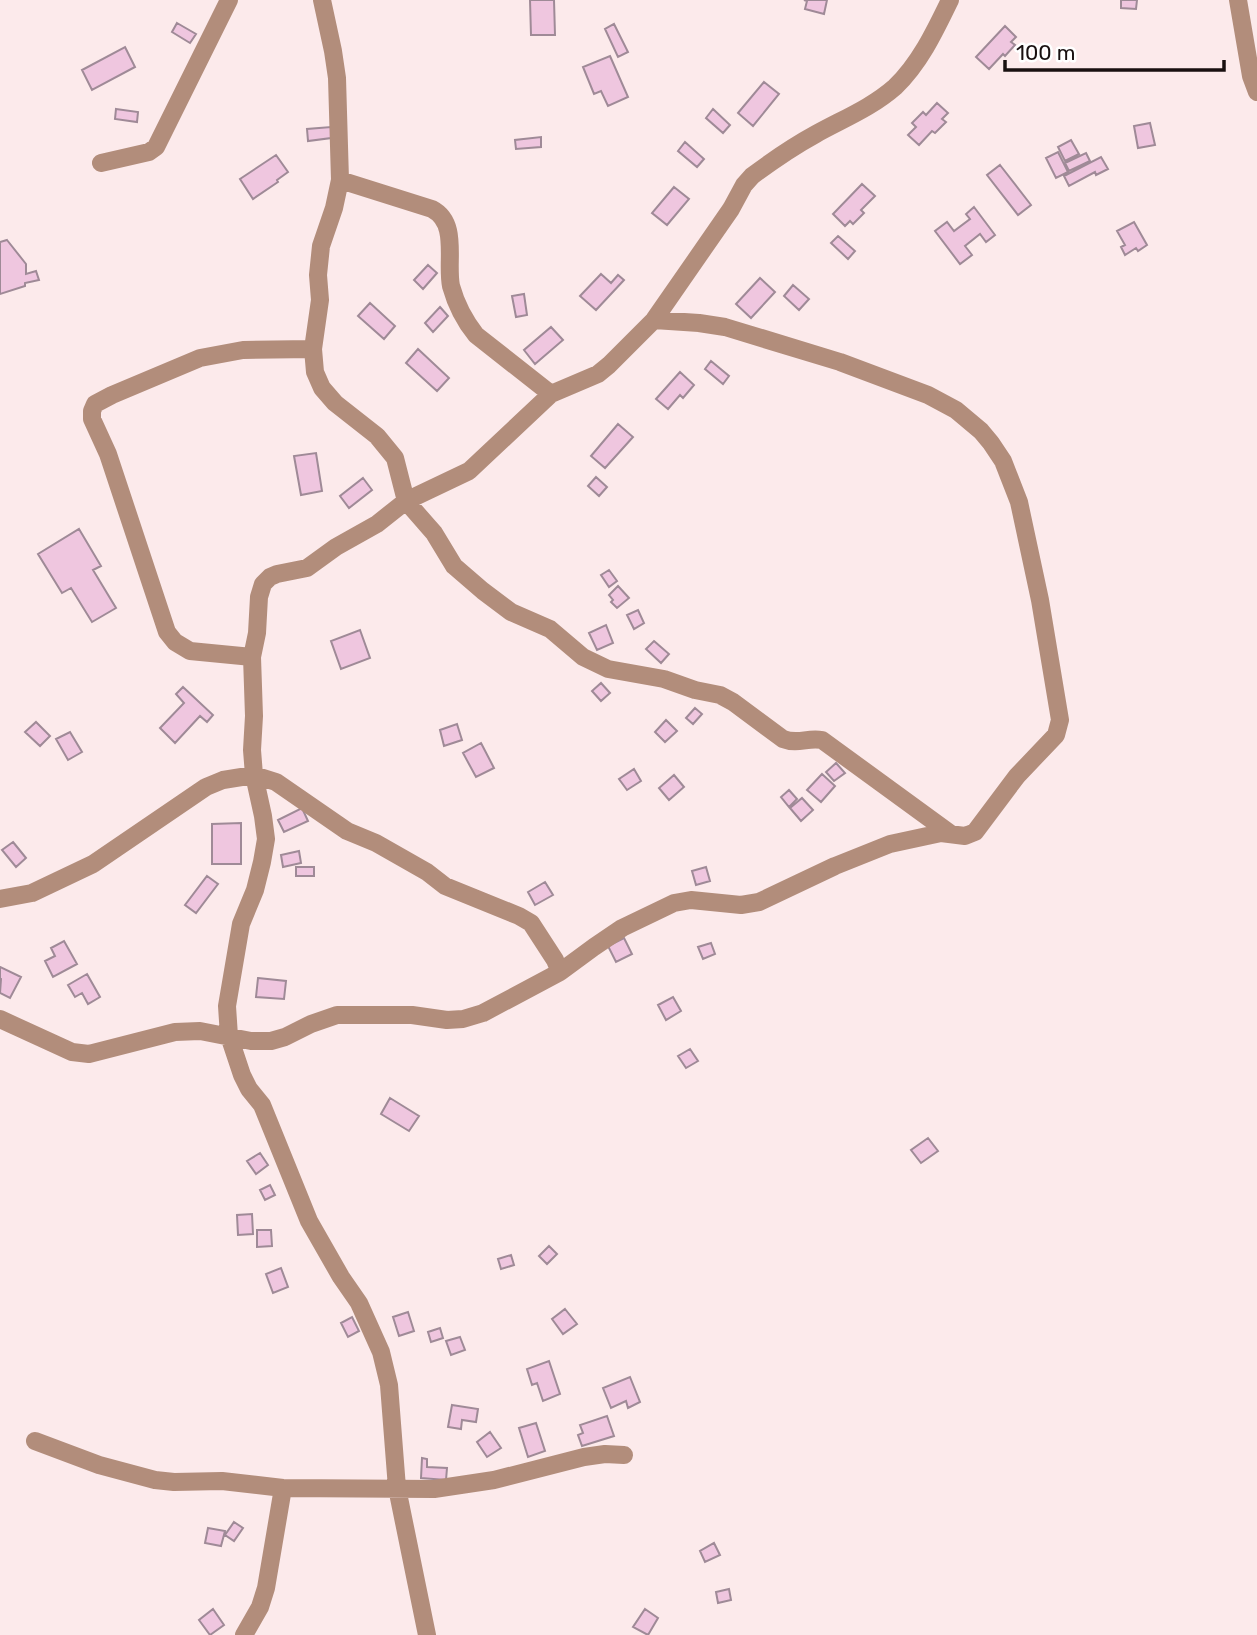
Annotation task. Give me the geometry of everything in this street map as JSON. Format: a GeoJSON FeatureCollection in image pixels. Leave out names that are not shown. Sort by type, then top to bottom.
{"type":"FeatureCollection","features":[{"type":"Feature","properties":{"kind":"street"},"geometry":{"type":"LineString","coordinates":[[101,163],[156,148],[229,0]]}},
{"type":"Feature","properties":{"kind":"street"},"geometry":{"type":"LineString","coordinates":[[322,0],[337,78],[340,180],[321,246],[318,275],[320,300],[313,349],[315,372],[335,403],[377,436],[395,458],[406,500],[434,533],[454,566],[511,612],[550,629],[583,657],[608,669],[664,679],[720,695],[791,742],[822,740],[951,834]]}},
{"type":"Feature","properties":{"kind":"street"},"geometry":{"type":"LineString","coordinates":[[427,1635],[397,1488],[389,1385],[382,1352],[359,1303],[309,1221],[262,1105],[242,1075],[229,1036],[227,1006],[241,924],[255,890],[266,839],[252,750],[252,657],[263,584],[277,574],[307,568],[336,547],[377,524],[406,500],[469,471],[551,394],[597,374],[609,365],[654,320],[752,176],[816,134],[875,102],[895,86],[917,61],[934,35],[950,0]]}},
{"type":"Feature","properties":{"kind":"street"},"geometry":{"type":"LineString","coordinates":[[1238,0],[1251,76],[1257,92]]}},
{"type":"Feature","properties":{"kind":"street"},"geometry":{"type":"LineString","coordinates":[[340,180],[440,213],[448,228],[450,281],[468,324],[476,335],[551,394]]}},
{"type":"Feature","properties":{"kind":"street"},"geometry":{"type":"LineString","coordinates":[[0,1019],[72,1052],[89,1054],[175,1032],[200,1031],[251,1041],[271,1041],[337,1015],[412,1015],[447,1020],[464,1019],[483,1013],[560,972],[622,928],[674,903],[691,900],[741,905],[759,902],[835,866],[890,844],[941,833],[965,836],[975,832],[1017,776],[1050,742],[1059,728],[1059,714],[1035,576],[1019,502],[1003,461],[972,423],[956,410],[928,395],[840,362],[724,327],[654,320]]}},
{"type":"Feature","properties":{"kind":"street"},"geometry":{"type":"LineString","coordinates":[[252,657],[190,650],[175,642],[167,632],[108,454],[92,419],[92,411],[95,404],[112,395],[200,358],[243,351],[313,349]]}},
{"type":"Feature","properties":{"kind":"street"},"geometry":{"type":"LineString","coordinates":[[0,899],[32,893],[93,864],[206,787],[223,780],[254,775],[276,782],[347,831],[376,843],[427,872],[445,886],[531,923],[560,972]]}},
{"type":"Feature","properties":{"kind":"street"},"geometry":{"type":"LineString","coordinates":[[35,1441],[99,1465],[155,1480],[222,1481],[283,1488],[452,1487],[494,1480],[584,1457],[624,1455]]}},
{"type":"Feature","properties":{"kind":"street"},"geometry":{"type":"LineString","coordinates":[[244,1635],[267,1588],[283,1488]]}},
{"type":"Feature","properties":{"kind":"building"},"geometry":{"type":"Polygon","coordinates":[[[530,0],[554,0],[555,35],[531,35],[530,0]]]}},
{"type":"Feature","properties":{"kind":"building"},"geometry":{"type":"Polygon","coordinates":[[[804,0],[827,0],[824,14],[805,9],[807,1],[804,0]]]}},
{"type":"Feature","properties":{"kind":"building"},"geometry":{"type":"Polygon","coordinates":[[[1121,0],[1137,0],[1136,9],[1121,8],[1121,0]]]}},
{"type":"Feature","properties":{"kind":"building"},"geometry":{"type":"Polygon","coordinates":[[[177,23],[196,34],[190,43],[172,32],[177,23]]]}},
{"type":"Feature","properties":{"kind":"building"},"geometry":{"type":"Polygon","coordinates":[[[614,24],[628,52],[618,57],[605,29],[614,24]]]}},
{"type":"Feature","properties":{"kind":"building"},"geometry":{"type":"Polygon","coordinates":[[[1005,26],[1016,37],[1011,42],[1015,45],[989,69],[976,57],[1005,26]]]}},
{"type":"Feature","properties":{"kind":"building"},"geometry":{"type":"Polygon","coordinates":[[[125,47],[135,67],[92,90],[82,70],[125,47]]]}},
{"type":"Feature","properties":{"kind":"building"},"geometry":{"type":"Polygon","coordinates":[[[610,56],[628,97],[608,106],[601,91],[594,94],[583,67],[610,56]]]}},
{"type":"Feature","properties":{"kind":"building"},"geometry":{"type":"Polygon","coordinates":[[[764,82],[779,94],[753,126],[738,113],[764,82]]]}},
{"type":"Feature","properties":{"kind":"building"},"geometry":{"type":"Polygon","coordinates":[[[937,103],[948,113],[942,119],[946,122],[935,133],[932,131],[919,145],[908,135],[916,127],[912,123],[923,112],[926,115],[937,103]]]}},
{"type":"Feature","properties":{"kind":"building"},"geometry":{"type":"Polygon","coordinates":[[[116,109],[138,112],[137,122],[115,119],[116,109]]]}},
{"type":"Feature","properties":{"kind":"building"},"geometry":{"type":"Polygon","coordinates":[[[713,109],[730,125],[723,133],[706,118],[713,109]]]}},
{"type":"Feature","properties":{"kind":"building"},"geometry":{"type":"Polygon","coordinates":[[[1150,123],[1155,145],[1138,148],[1134,126],[1150,123]]]}},
{"type":"Feature","properties":{"kind":"building"},"geometry":{"type":"Polygon","coordinates":[[[331,127],[331,138],[308,141],[307,129],[331,127]]]}},
{"type":"Feature","properties":{"kind":"building"},"geometry":{"type":"Polygon","coordinates":[[[541,137],[541,147],[516,149],[515,140],[541,137]]]}},
{"type":"Feature","properties":{"kind":"building"},"geometry":{"type":"Polygon","coordinates":[[[1071,140],[1079,154],[1065,161],[1058,147],[1071,140]]]}},
{"type":"Feature","properties":{"kind":"building"},"geometry":{"type":"Polygon","coordinates":[[[685,142],[704,159],[697,167],[678,151],[685,142]]]}},
{"type":"Feature","properties":{"kind":"building"},"geometry":{"type":"Polygon","coordinates":[[[1058,152],[1068,172],[1056,178],[1046,158],[1058,152]]]}},
{"type":"Feature","properties":{"kind":"building"},"geometry":{"type":"Polygon","coordinates":[[[1086,153],[1090,161],[1069,171],[1065,163],[1086,153]]]}},
{"type":"Feature","properties":{"kind":"building"},"geometry":{"type":"Polygon","coordinates":[[[276,155],[288,172],[253,199],[240,179],[276,155]]]}},
{"type":"Feature","properties":{"kind":"building"},"geometry":{"type":"Polygon","coordinates":[[[1101,157],[1108,169],[1096,175],[1095,172],[1069,186],[1064,176],[1101,157]]]}},
{"type":"Feature","properties":{"kind":"building"},"geometry":{"type":"Polygon","coordinates":[[[1000,165],[1031,205],[1018,215],[987,175],[1000,165]]]}},
{"type":"Feature","properties":{"kind":"building"},"geometry":{"type":"Polygon","coordinates":[[[862,184],[875,196],[861,210],[864,213],[853,224],[850,221],[845,226],[833,214],[862,184]]]}},
{"type":"Feature","properties":{"kind":"building"},"geometry":{"type":"Polygon","coordinates":[[[674,187],[689,199],[667,225],[652,213],[674,187]]]}},
{"type":"Feature","properties":{"kind":"building"},"geometry":{"type":"Polygon","coordinates":[[[974,207],[995,235],[986,242],[980,234],[965,246],[972,255],[960,264],[935,231],[947,222],[954,231],[970,219],[966,214],[974,207]]]}},
{"type":"Feature","properties":{"kind":"building"},"geometry":{"type":"Polygon","coordinates":[[[1134,222],[1147,245],[1125,255],[1121,247],[1125,245],[1117,231],[1134,222]]]}},
{"type":"Feature","properties":{"kind":"building"},"geometry":{"type":"Polygon","coordinates":[[[838,236],[855,251],[848,259],[831,243],[838,236]]]}},
{"type":"Feature","properties":{"kind":"building"},"geometry":{"type":"Polygon","coordinates":[[[7,240],[26,264],[26,274],[36,271],[39,280],[0,294],[0,242],[7,240]]]}},
{"type":"Feature","properties":{"kind":"building"},"geometry":{"type":"Polygon","coordinates":[[[428,265],[437,273],[423,289],[414,280],[428,265]]]}},
{"type":"Feature","properties":{"kind":"building"},"geometry":{"type":"Polygon","coordinates":[[[601,274],[611,283],[618,275],[624,280],[596,310],[580,296],[601,274]]]}},
{"type":"Feature","properties":{"kind":"building"},"geometry":{"type":"Polygon","coordinates":[[[760,278],[775,292],[751,318],[736,304],[760,278]]]}},
{"type":"Feature","properties":{"kind":"building"},"geometry":{"type":"Polygon","coordinates":[[[793,285],[809,299],[799,310],[784,296],[793,285]]]}},
{"type":"Feature","properties":{"kind":"building"},"geometry":{"type":"Polygon","coordinates":[[[524,294],[527,315],[516,317],[512,296],[524,294]]]}},
{"type":"Feature","properties":{"kind":"building"},"geometry":{"type":"Polygon","coordinates":[[[370,303],[395,326],[384,339],[358,316],[370,303]]]}},
{"type":"Feature","properties":{"kind":"building"},"geometry":{"type":"Polygon","coordinates":[[[440,307],[448,316],[433,332],[425,323],[440,307]]]}},
{"type":"Feature","properties":{"kind":"building"},"geometry":{"type":"Polygon","coordinates":[[[551,327],[563,340],[535,364],[524,350],[551,327]]]}},
{"type":"Feature","properties":{"kind":"building"},"geometry":{"type":"Polygon","coordinates":[[[418,349],[449,378],[437,391],[406,363],[418,349]]]}},
{"type":"Feature","properties":{"kind":"building"},"geometry":{"type":"Polygon","coordinates":[[[711,361],[729,376],[723,384],[705,369],[711,361]]]}},
{"type":"Feature","properties":{"kind":"building"},"geometry":{"type":"Polygon","coordinates":[[[680,372],[694,385],[683,398],[680,395],[668,409],[656,399],[680,372]]]}},
{"type":"Feature","properties":{"kind":"building"},"geometry":{"type":"Polygon","coordinates":[[[618,424],[633,437],[605,468],[591,456],[618,424]]]}},
{"type":"Feature","properties":{"kind":"building"},"geometry":{"type":"Polygon","coordinates":[[[316,453],[322,491],[301,495],[294,456],[316,453]]]}},
{"type":"Feature","properties":{"kind":"building"},"geometry":{"type":"Polygon","coordinates":[[[596,477],[607,487],[599,496],[588,486],[596,477]]]}},
{"type":"Feature","properties":{"kind":"building"},"geometry":{"type":"Polygon","coordinates":[[[363,478],[372,490],[349,508],[340,496],[363,478]]]}},
{"type":"Feature","properties":{"kind":"building"},"geometry":{"type":"Polygon","coordinates":[[[79,529],[101,566],[93,570],[116,608],[92,622],[71,588],[62,593],[38,554],[79,529]]]}},
{"type":"Feature","properties":{"kind":"building"},"geometry":{"type":"Polygon","coordinates":[[[609,570],[617,581],[609,587],[601,575],[609,570]]]}},
{"type":"Feature","properties":{"kind":"building"},"geometry":{"type":"Polygon","coordinates":[[[618,586],[629,598],[617,608],[609,595],[618,586]]]}},
{"type":"Feature","properties":{"kind":"building"},"geometry":{"type":"Polygon","coordinates":[[[638,610],[644,623],[634,629],[627,615],[638,610]]]}},
{"type":"Feature","properties":{"kind":"building"},"geometry":{"type":"Polygon","coordinates":[[[606,625],[613,643],[597,650],[589,633],[606,625]]]}},
{"type":"Feature","properties":{"kind":"building"},"geometry":{"type":"Polygon","coordinates":[[[360,630],[370,658],[341,669],[331,641],[360,630]]]}},
{"type":"Feature","properties":{"kind":"building"},"geometry":{"type":"Polygon","coordinates":[[[654,641],[669,654],[661,663],[646,649],[654,641]]]}},
{"type":"Feature","properties":{"kind":"building"},"geometry":{"type":"Polygon","coordinates":[[[601,683],[610,693],[601,701],[592,691],[601,683]]]}},
{"type":"Feature","properties":{"kind":"building"},"geometry":{"type":"Polygon","coordinates":[[[183,687],[213,715],[207,722],[200,716],[175,743],[160,728],[184,703],[176,694],[183,687]]]}},
{"type":"Feature","properties":{"kind":"building"},"geometry":{"type":"Polygon","coordinates":[[[695,708],[702,714],[693,724],[686,718],[695,708]]]}},
{"type":"Feature","properties":{"kind":"building"},"geometry":{"type":"Polygon","coordinates":[[[666,720],[677,731],[665,742],[655,732],[666,720]]]}},
{"type":"Feature","properties":{"kind":"building"},"geometry":{"type":"Polygon","coordinates":[[[36,722],[50,736],[40,746],[25,732],[36,722]]]}},
{"type":"Feature","properties":{"kind":"building"},"geometry":{"type":"Polygon","coordinates":[[[457,724],[462,740],[444,746],[440,730],[457,724]]]}},
{"type":"Feature","properties":{"kind":"building"},"geometry":{"type":"Polygon","coordinates":[[[70,732],[82,752],[68,760],[56,739],[70,732]]]}},
{"type":"Feature","properties":{"kind":"building"},"geometry":{"type":"Polygon","coordinates":[[[481,743],[494,768],[476,777],[463,753],[481,743]]]}},
{"type":"Feature","properties":{"kind":"building"},"geometry":{"type":"Polygon","coordinates":[[[836,763],[845,773],[834,781],[826,772],[836,763]]]}},
{"type":"Feature","properties":{"kind":"building"},"geometry":{"type":"Polygon","coordinates":[[[634,769],[641,781],[627,790],[619,779],[634,769]]]}},
{"type":"Feature","properties":{"kind":"building"},"geometry":{"type":"Polygon","coordinates":[[[822,774],[835,786],[821,802],[807,790],[822,774]]]}},
{"type":"Feature","properties":{"kind":"building"},"geometry":{"type":"Polygon","coordinates":[[[674,775],[684,787],[669,800],[659,788],[674,775]]]}},
{"type":"Feature","properties":{"kind":"building"},"geometry":{"type":"Polygon","coordinates":[[[789,790],[797,799],[789,807],[781,797],[789,790]]]}},
{"type":"Feature","properties":{"kind":"building"},"geometry":{"type":"Polygon","coordinates":[[[802,798],[813,810],[801,821],[790,808],[802,798]]]}},
{"type":"Feature","properties":{"kind":"building"},"geometry":{"type":"Polygon","coordinates":[[[302,808],[308,821],[284,832],[278,820],[302,808]]]}},
{"type":"Feature","properties":{"kind":"building"},"geometry":{"type":"Polygon","coordinates":[[[241,823],[241,864],[212,864],[212,824],[241,823]]]}},
{"type":"Feature","properties":{"kind":"building"},"geometry":{"type":"Polygon","coordinates":[[[13,842],[26,858],[16,867],[2,850],[13,842]]]}},
{"type":"Feature","properties":{"kind":"building"},"geometry":{"type":"Polygon","coordinates":[[[299,851],[301,863],[283,867],[281,855],[299,851]]]}},
{"type":"Feature","properties":{"kind":"building"},"geometry":{"type":"Polygon","coordinates":[[[296,867],[314,867],[314,876],[296,876],[296,867]]]}},
{"type":"Feature","properties":{"kind":"building"},"geometry":{"type":"Polygon","coordinates":[[[706,867],[710,881],[696,885],[692,871],[706,867]]]}},
{"type":"Feature","properties":{"kind":"building"},"geometry":{"type":"Polygon","coordinates":[[[207,876],[218,884],[196,913],[185,905],[207,876]]]}},
{"type":"Feature","properties":{"kind":"building"},"geometry":{"type":"Polygon","coordinates":[[[545,882],[553,895],[535,905],[528,892],[545,882]]]}},
{"type":"Feature","properties":{"kind":"building"},"geometry":{"type":"Polygon","coordinates":[[[624,938],[632,954],[616,962],[608,946],[624,938]]]}},
{"type":"Feature","properties":{"kind":"building"},"geometry":{"type":"Polygon","coordinates":[[[64,941],[77,964],[53,977],[45,961],[55,956],[51,948],[64,941]]]}},
{"type":"Feature","properties":{"kind":"building"},"geometry":{"type":"Polygon","coordinates":[[[711,943],[715,954],[703,959],[698,947],[711,943]]]}},
{"type":"Feature","properties":{"kind":"building"},"geometry":{"type":"Polygon","coordinates":[[[0,967],[21,977],[10,998],[0,993],[0,967]]]}},
{"type":"Feature","properties":{"kind":"building"},"geometry":{"type":"Polygon","coordinates":[[[87,974],[100,997],[88,1004],[82,993],[75,997],[68,985],[87,974]]]}},
{"type":"Feature","properties":{"kind":"building"},"geometry":{"type":"Polygon","coordinates":[[[258,978],[286,981],[284,999],[256,997],[258,978]]]}},
{"type":"Feature","properties":{"kind":"building"},"geometry":{"type":"Polygon","coordinates":[[[673,997],[681,1011],[666,1020],[658,1005],[673,997]]]}},
{"type":"Feature","properties":{"kind":"building"},"geometry":{"type":"Polygon","coordinates":[[[690,1049],[698,1061],[686,1068],[678,1056],[690,1049]]]}},
{"type":"Feature","properties":{"kind":"building"},"geometry":{"type":"Polygon","coordinates":[[[390,1098],[419,1116],[409,1131],[381,1114],[390,1098]]]}},
{"type":"Feature","properties":{"kind":"building"},"geometry":{"type":"Polygon","coordinates":[[[928,1138],[938,1151],[921,1163],[911,1150],[928,1138]]]}},
{"type":"Feature","properties":{"kind":"building"},"geometry":{"type":"Polygon","coordinates":[[[260,1153],[268,1165],[256,1174],[247,1161],[260,1153]]]}},
{"type":"Feature","properties":{"kind":"building"},"geometry":{"type":"Polygon","coordinates":[[[270,1185],[275,1195],[265,1200],[260,1190],[270,1185]]]}},
{"type":"Feature","properties":{"kind":"building"},"geometry":{"type":"Polygon","coordinates":[[[252,1214],[253,1234],[238,1235],[237,1215],[252,1214]]]}},
{"type":"Feature","properties":{"kind":"building"},"geometry":{"type":"Polygon","coordinates":[[[257,1230],[271,1230],[272,1246],[257,1247],[257,1230]]]}},
{"type":"Feature","properties":{"kind":"building"},"geometry":{"type":"Polygon","coordinates":[[[549,1246],[557,1254],[547,1264],[539,1256],[549,1246]]]}},
{"type":"Feature","properties":{"kind":"building"},"geometry":{"type":"Polygon","coordinates":[[[511,1255],[514,1265],[501,1269],[498,1259],[511,1255]]]}},
{"type":"Feature","properties":{"kind":"building"},"geometry":{"type":"Polygon","coordinates":[[[281,1268],[288,1287],[273,1293],[266,1274],[281,1268]]]}},
{"type":"Feature","properties":{"kind":"building"},"geometry":{"type":"Polygon","coordinates":[[[565,1309],[577,1324],[563,1334],[552,1319],[565,1309]]]}},
{"type":"Feature","properties":{"kind":"building"},"geometry":{"type":"Polygon","coordinates":[[[408,1312],[414,1331],[399,1336],[393,1317],[408,1312]]]}},
{"type":"Feature","properties":{"kind":"building"},"geometry":{"type":"Polygon","coordinates":[[[352,1317],[359,1331],[348,1337],[341,1323],[352,1317]]]}},
{"type":"Feature","properties":{"kind":"building"},"geometry":{"type":"Polygon","coordinates":[[[440,1328],[443,1338],[431,1342],[428,1332],[440,1328]]]}},
{"type":"Feature","properties":{"kind":"building"},"geometry":{"type":"Polygon","coordinates":[[[460,1337],[465,1350],[451,1355],[446,1341],[460,1337]]]}},
{"type":"Feature","properties":{"kind":"building"},"geometry":{"type":"Polygon","coordinates":[[[549,1361],[560,1394],[543,1401],[537,1383],[532,1385],[527,1369],[549,1361]]]}},
{"type":"Feature","properties":{"kind":"building"},"geometry":{"type":"Polygon","coordinates":[[[630,1377],[640,1402],[628,1408],[626,1401],[611,1408],[603,1388],[630,1377]]]}},
{"type":"Feature","properties":{"kind":"building"},"geometry":{"type":"Polygon","coordinates":[[[452,1405],[478,1409],[476,1422],[462,1420],[461,1429],[448,1427],[452,1405]]]}},
{"type":"Feature","properties":{"kind":"building"},"geometry":{"type":"Polygon","coordinates":[[[607,1416],[614,1436],[582,1446],[578,1435],[583,1433],[580,1425],[607,1416]]]}},
{"type":"Feature","properties":{"kind":"building"},"geometry":{"type":"Polygon","coordinates":[[[536,1423],[545,1451],[528,1457],[519,1428],[536,1423]]]}},
{"type":"Feature","properties":{"kind":"building"},"geometry":{"type":"Polygon","coordinates":[[[490,1432],[501,1448],[487,1457],[477,1442],[490,1432]]]}},
{"type":"Feature","properties":{"kind":"building"},"geometry":{"type":"Polygon","coordinates":[[[422,1458],[427,1459],[427,1467],[447,1468],[446,1480],[421,1478],[422,1458]]]}},
{"type":"Feature","properties":{"kind":"building"},"geometry":{"type":"Polygon","coordinates":[[[234,1522],[243,1528],[234,1541],[225,1535],[234,1522]]]}},
{"type":"Feature","properties":{"kind":"building"},"geometry":{"type":"Polygon","coordinates":[[[208,1528],[225,1531],[221,1546],[205,1543],[208,1528]]]}},
{"type":"Feature","properties":{"kind":"building"},"geometry":{"type":"Polygon","coordinates":[[[714,1543],[720,1555],[705,1562],[700,1551],[714,1543]]]}},
{"type":"Feature","properties":{"kind":"building"},"geometry":{"type":"Polygon","coordinates":[[[729,1589],[731,1600],[718,1603],[716,1592],[729,1589]]]}},
{"type":"Feature","properties":{"kind":"building"},"geometry":{"type":"Polygon","coordinates":[[[213,1609],[224,1625],[210,1635],[199,1620],[213,1609]]]}},
{"type":"Feature","properties":{"kind":"building"},"geometry":{"type":"Polygon","coordinates":[[[645,1609],[658,1618],[648,1635],[633,1627],[645,1609]]]}}]}
